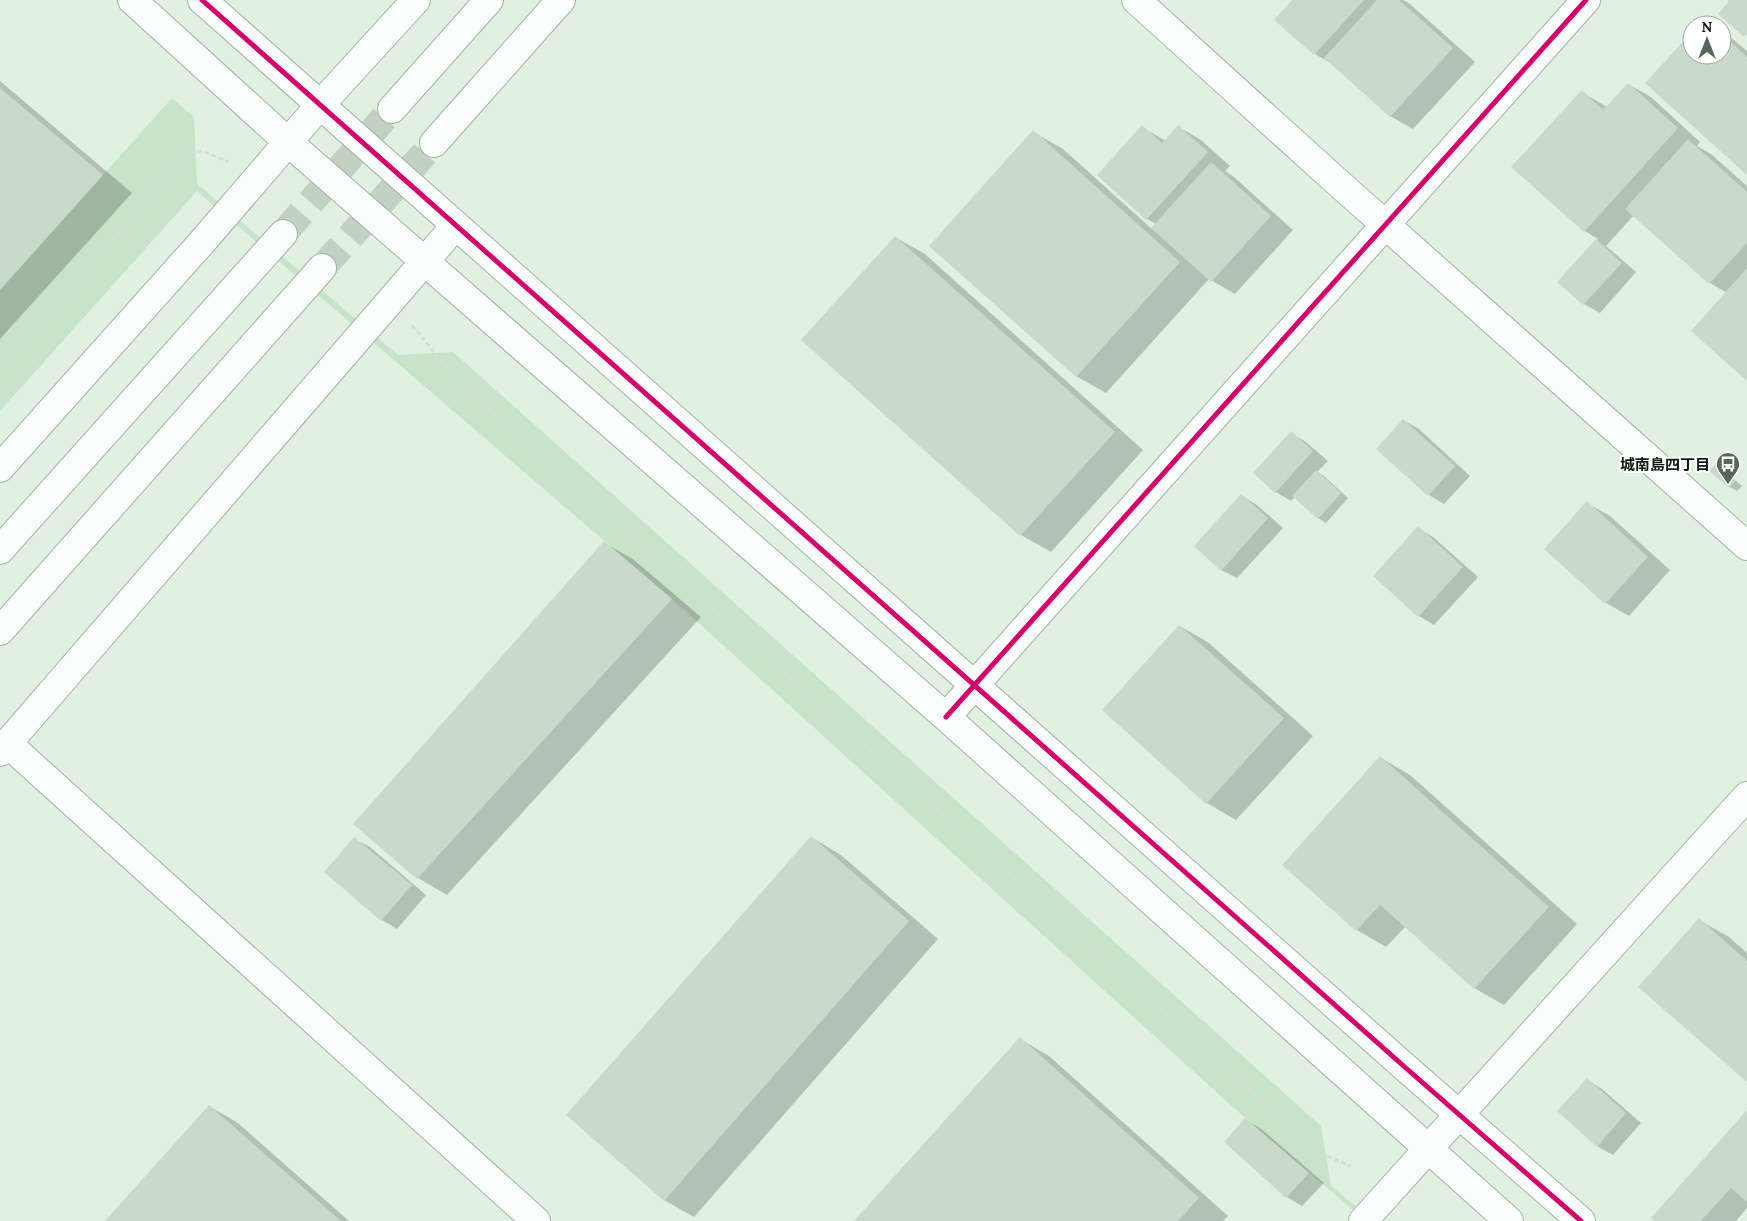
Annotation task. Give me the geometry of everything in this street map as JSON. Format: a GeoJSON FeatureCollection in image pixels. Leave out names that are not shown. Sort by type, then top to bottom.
{"type":"FeatureCollection","features":[{"type":"Feature","properties":{"kind":"street"},"geometry":{"type":"LineString","coordinates":[[132,0],[288,142],[946,717],[1509,1221]]}},
{"type":"Feature","properties":{"kind":"street"},"geometry":{"type":"LineString","coordinates":[[202,0],[1581,1221]]}},
{"type":"Feature","properties":{"kind":"street"},"geometry":{"type":"LineString","coordinates":[[0,468],[203,241],[320,105],[416,0]]}},
{"type":"Feature","properties":{"kind":"street"},"geometry":{"type":"LineString","coordinates":[[392,109],[489,0]]}},
{"type":"Feature","properties":{"kind":"street"},"geometry":{"type":"LineString","coordinates":[[434,143],[561,0]]}},
{"type":"Feature","properties":{"kind":"street"},"geometry":{"type":"LineString","coordinates":[[1136,0],[1747,546]]}},
{"type":"Feature","properties":{"kind":"street"},"geometry":{"type":"LineString","coordinates":[[946,717],[1586,0]]}},
{"type":"Feature","properties":{"kind":"street"},"geometry":{"type":"LineString","coordinates":[[456,225],[4,747],[536,1221]]}},
{"type":"Feature","properties":{"kind":"street"},"geometry":{"type":"LineString","coordinates":[[0,550],[283,234]]}},
{"type":"Feature","properties":{"kind":"street"},"geometry":{"type":"LineString","coordinates":[[0,631],[322,268]]}},
{"type":"Feature","properties":{"kind":"street"},"geometry":{"type":"LineString","coordinates":[[1363,1221],[1747,796]]}},
{"type":"Feature","properties":{"kind":"path"},"geometry":{"type":"LineString","coordinates":[[0,363],[172,174],[185,153],[202,151],[230,162]]}},
{"type":"Feature","properties":{"kind":"path"},"geometry":{"type":"LineString","coordinates":[[412,326],[457,380],[1285,1121],[1322,1154],[1351,1166]]}},
{"type":"Feature","properties":{"kind":"green space"},"geometry":{"type":"Polygon","coordinates":[[[172,98],[194,117],[197,184],[398,355],[453,352],[1321,1126],[1331,1186],[1374,1221],[1366,1221],[1245,1118],[672,599],[197,191],[0,411],[0,290],[172,98]]]}},
{"type":"Feature","properties":{"kind":"building"},"geometry":{"type":"Polygon","coordinates":[[[1292,0],[1364,0],[1314,55],[1274,20],[1292,0]]]}},
{"type":"Feature","properties":{"kind":"building"},"geometry":{"type":"Polygon","coordinates":[[[1377,0],[1399,0],[1453,48],[1390,117],[1324,58],[1377,0]]]}},
{"type":"Feature","properties":{"kind":"building"},"geometry":{"type":"Polygon","coordinates":[[[1727,0],[1747,0],[1747,34],[1744,37],[1732,26],[1732,15],[1718,14],[1729,1],[1727,0]]]}},
{"type":"Feature","properties":{"kind":"building"},"geometry":{"type":"Polygon","coordinates":[[[1682,43],[1682,65],[1732,65],[1732,43],[1747,57],[1747,175],[1645,83],[1682,43]]]}},
{"type":"Feature","properties":{"kind":"building"},"geometry":{"type":"Polygon","coordinates":[[[1628,83],[1678,128],[1584,232],[1511,167],[1582,90],[1603,110],[1628,83]]]}},
{"type":"Feature","properties":{"kind":"building"},"geometry":{"type":"Polygon","coordinates":[[[0,88],[103,175],[0,290],[0,88]]]}},
{"type":"Feature","properties":{"kind":"building"},"geometry":{"type":"Polygon","coordinates":[[[1142,125],[1162,143],[1178,125],[1208,152],[1146,220],[1097,175],[1142,125]]]}},
{"type":"Feature","properties":{"kind":"building"},"geometry":{"type":"Polygon","coordinates":[[[1033,130],[1180,262],[1076,377],[929,246],[1033,130]]]}},
{"type":"Feature","properties":{"kind":"building"},"geometry":{"type":"Polygon","coordinates":[[[1688,139],[1747,192],[1747,243],[1709,284],[1625,209],[1688,139]]]}},
{"type":"Feature","properties":{"kind":"building"},"geometry":{"type":"Polygon","coordinates":[[[1211,162],[1271,216],[1211,282],[1151,228],[1211,162]]]}},
{"type":"Feature","properties":{"kind":"building"},"geometry":{"type":"Polygon","coordinates":[[[895,236],[1115,432],[1020,536],[801,340],[895,236]]]}},
{"type":"Feature","properties":{"kind":"building"},"geometry":{"type":"Polygon","coordinates":[[[1596,239],[1622,263],[1583,305],[1557,282],[1596,239]]]}},
{"type":"Feature","properties":{"kind":"building"},"geometry":{"type":"Polygon","coordinates":[[[1747,268],[1747,381],[1691,331],[1747,268]]]}},
{"type":"Feature","properties":{"kind":"building"},"geometry":{"type":"Polygon","coordinates":[[[1403,419],[1455,466],[1428,496],[1376,449],[1403,419]]]}},
{"type":"Feature","properties":{"kind":"building"},"geometry":{"type":"Polygon","coordinates":[[[1291,431],[1313,451],[1275,493],[1253,473],[1291,431]]]}},
{"type":"Feature","properties":{"kind":"building"},"geometry":{"type":"Polygon","coordinates":[[[1716,464],[1735,481],[1729,488],[1709,471],[1716,464]]]}},
{"type":"Feature","properties":{"kind":"building"},"geometry":{"type":"Polygon","coordinates":[[[1316,470],[1341,493],[1318,519],[1292,496],[1316,470]]]}},
{"type":"Feature","properties":{"kind":"building"},"geometry":{"type":"Polygon","coordinates":[[[1241,494],[1268,518],[1221,571],[1194,546],[1241,494]]]}},
{"type":"Feature","properties":{"kind":"building"},"geometry":{"type":"Polygon","coordinates":[[[1587,501],[1648,557],[1605,604],[1544,549],[1587,501]]]}},
{"type":"Feature","properties":{"kind":"building"},"geometry":{"type":"Polygon","coordinates":[[[1418,526],[1463,567],[1418,617],[1373,576],[1418,526]]]}},
{"type":"Feature","properties":{"kind":"building"},"geometry":{"type":"Polygon","coordinates":[[[604,541],[672,599],[417,879],[353,824],[604,541]]]}},
{"type":"Feature","properties":{"kind":"building"},"geometry":{"type":"Polygon","coordinates":[[[1179,625],[1284,718],[1206,804],[1102,710],[1179,625]]]}},
{"type":"Feature","properties":{"kind":"building"},"geometry":{"type":"Polygon","coordinates":[[[1380,756],[1549,907],[1474,989],[1380,905],[1356,931],[1282,865],[1380,756]]]}},
{"type":"Feature","properties":{"kind":"building"},"geometry":{"type":"Polygon","coordinates":[[[811,836],[909,921],[664,1201],[566,1115],[811,836]]]}},
{"type":"Feature","properties":{"kind":"building"},"geometry":{"type":"Polygon","coordinates":[[[354,837],[412,885],[381,921],[324,872],[354,837]]]}},
{"type":"Feature","properties":{"kind":"building"},"geometry":{"type":"Polygon","coordinates":[[[1699,918],[1747,961],[1747,1082],[1638,987],[1699,918]]]}},
{"type":"Feature","properties":{"kind":"building"},"geometry":{"type":"Polygon","coordinates":[[[1020,1037],[1199,1198],[1178,1221],[854,1221],[1020,1037]]]}},
{"type":"Feature","properties":{"kind":"building"},"geometry":{"type":"Polygon","coordinates":[[[1587,1078],[1626,1113],[1597,1147],[1557,1111],[1587,1078]]]}},
{"type":"Feature","properties":{"kind":"building"},"geometry":{"type":"Polygon","coordinates":[[[209,1105],[341,1221],[105,1221],[209,1105]]]}},
{"type":"Feature","properties":{"kind":"building"},"geometry":{"type":"Polygon","coordinates":[[[1747,1110],[1747,1202],[1731,1188],[1701,1221],[1655,1221],[1651,1218],[1747,1110]]]}},
{"type":"Feature","properties":{"kind":"building"},"geometry":{"type":"Polygon","coordinates":[[[1245,1118],[1309,1173],[1286,1198],[1224,1142],[1245,1118]]]}},
{"type":"Feature","properties":{"kind":"tunnel"},"geometry":{"type":"LineString","coordinates":[[283,234],[392,109]]}},
{"type":"Feature","properties":{"kind":"tunnel"},"geometry":{"type":"LineString","coordinates":[[322,268],[434,143]]}},
{"type":"Feature","properties":{"kind":"cycle path"},"geometry":{"type":"LineString","coordinates":[[202,0],[1407,1069],[1581,1221]]}},
{"type":"Feature","properties":{"kind":"cycle path"},"geometry":{"type":"LineString","coordinates":[[946,717],[1586,0]]}},
{"type":"Feature","properties":{"kind":"place","name":"城南島四丁目"},"geometry":{"type":"Point","coordinates":[1728,485]}}]}
